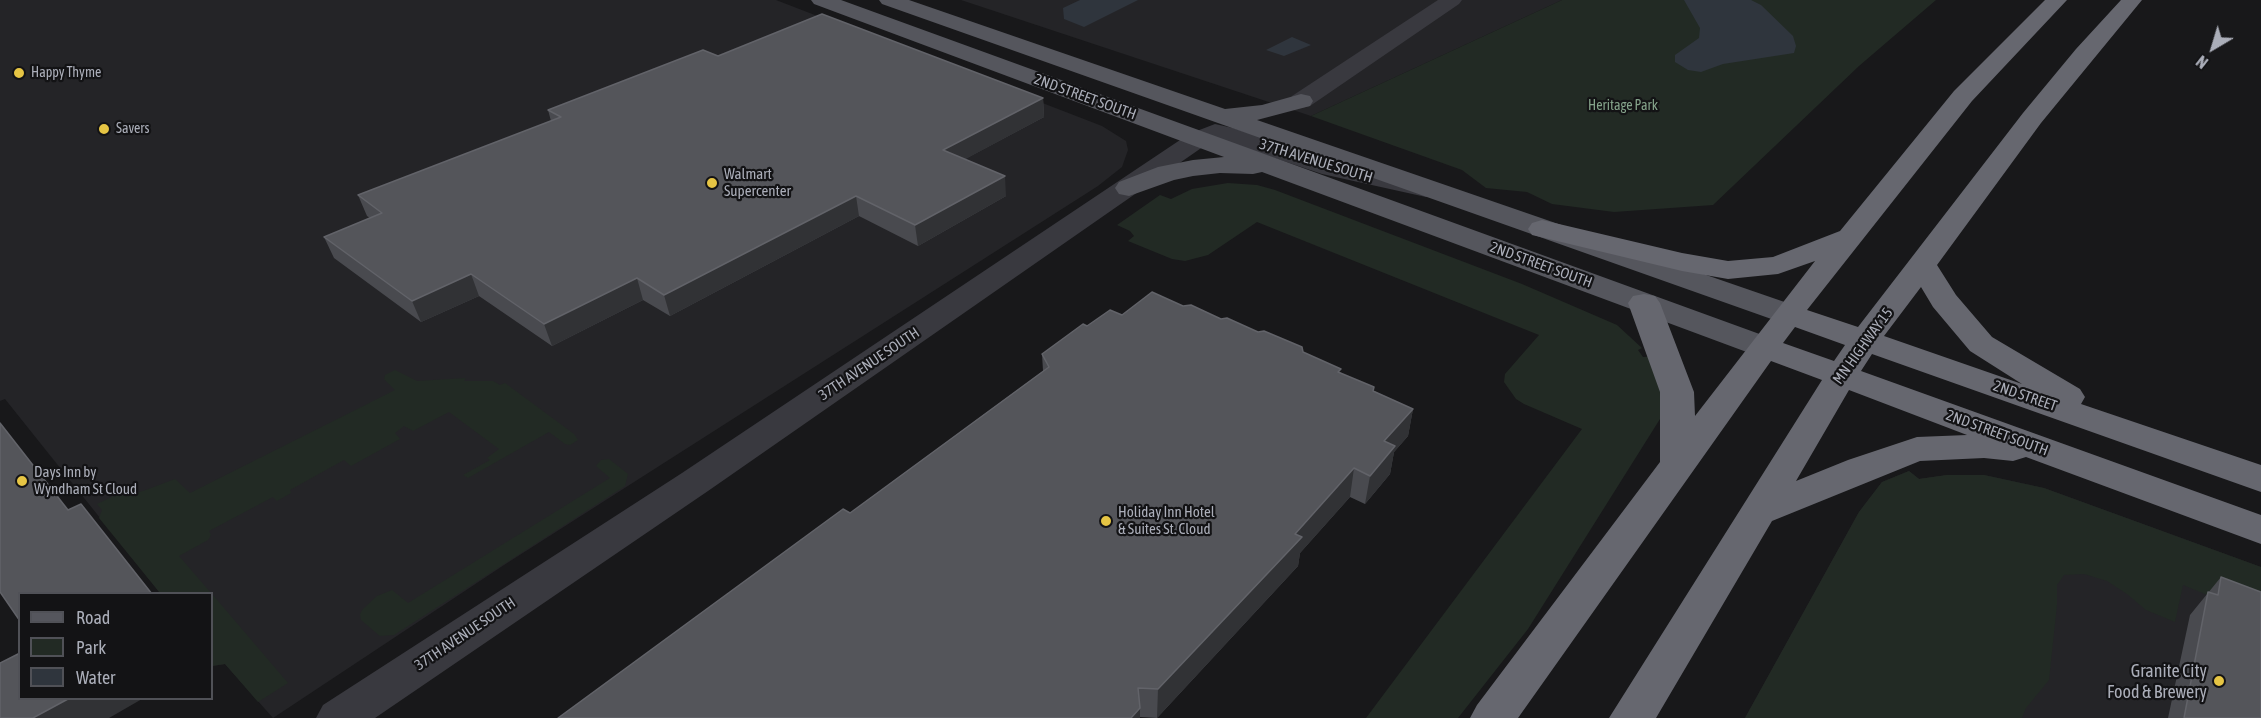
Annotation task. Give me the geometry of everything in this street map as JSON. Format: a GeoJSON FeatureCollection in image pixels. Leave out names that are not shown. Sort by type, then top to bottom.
{"type":"FeatureCollection","features":[{"type":"Feature","properties":{"kind":"highway"},"geometry":{"type":"LineString","coordinates":[[1493,718],[1788,314],[1964,96],[2057,0]]}},
{"type":"Feature","properties":{"kind":"highway","name":"MN HIGHWAY 15"},"geometry":{"type":"LineString","coordinates":[[1632,718],[1840,376],[1865,340],[2032,118],[2132,0]]}},
{"type":"Feature","properties":{"kind":"highway"},"geometry":{"type":"LineString","coordinates":[[1542,229],[1682,262],[1728,270],[1778,265],[1850,236]]}},
{"type":"Feature","properties":{"kind":"highway"},"geometry":{"type":"LineString","coordinates":[[1922,265],[1944,300],[1981,344],[2129,433]]}},
{"type":"Feature","properties":{"kind":"highway"},"geometry":{"type":"LineString","coordinates":[[1644,303],[1677,392],[1678,463]]}},
{"type":"Feature","properties":{"kind":"highway","name":"2ND STREET"},"geometry":{"type":"LineString","coordinates":[[1788,314],[2261,478]]}},
{"type":"Feature","properties":{"kind":"highway","name":"2ND STREET SOUTH"},"geometry":{"type":"LineString","coordinates":[[1764,347],[2261,530]]}},
{"type":"Feature","properties":{"kind":"highway"},"geometry":{"type":"LineString","coordinates":[[1757,512],[1861,469],[1917,449],[1984,446],[2053,453]]}},
{"type":"Feature","properties":{"kind":"main road","name":"2ND STREET SOUTH"},"geometry":{"type":"LineString","coordinates":[[821,0],[1764,347]]}},
{"type":"Feature","properties":{"kind":"main road","name":"2ND STREET SOUTH"},"geometry":{"type":"LineString","coordinates":[[889,0],[1788,314]]}},
{"type":"Feature","properties":{"kind":"main road"},"geometry":{"type":"LineString","coordinates":[[1217,115],[1264,112],[1301,101]]}},
{"type":"Feature","properties":{"kind":"main road"},"geometry":{"type":"LineString","coordinates":[[1301,101],[1292,129],[1307,147]]}},
{"type":"Feature","properties":{"kind":"main road"},"geometry":{"type":"LineString","coordinates":[[1129,188],[1167,173],[1220,165],[1240,165],[1299,176]]}},
{"type":"Feature","properties":{"kind":"street"},"geometry":{"type":"LineString","coordinates":[[1301,101],[1452,0]]}},
{"type":"Feature","properties":{"kind":"street","name":"37TH AVENUE SOUTH"},"geometry":{"type":"LineString","coordinates":[[339,718],[705,475],[1129,188],[1198,138],[1215,132],[1224,133],[1331,168],[1427,189]]}},
{"type":"Feature","properties":{"kind":"shaded area"},"geometry":{"type":"Polygon","coordinates":[[[0,0],[776,0],[1102,126],[1126,141],[1128,150],[1122,167],[1098,186],[504,565],[273,718],[225,664],[213,666],[213,592],[159,592],[5,399],[0,401],[0,0]]]}},
{"type":"Feature","properties":{"kind":"shaded area"},"geometry":{"type":"Polygon","coordinates":[[[961,0],[1562,0],[1311,116],[961,0]]]}},
{"type":"Feature","properties":{"kind":"shaded area"},"geometry":{"type":"Polygon","coordinates":[[[1909,471],[1919,479],[1947,475],[1984,475],[2044,488],[2261,567],[2261,718],[1745,718],[1859,512],[1882,482],[1909,471]]]}},
{"type":"Feature","properties":{"kind":"green space","name":"Heritage Park"},"geometry":{"type":"Polygon","coordinates":[[[1562,0],[1936,0],[1859,66],[1713,205],[1614,212],[1552,204],[1527,192],[1486,188],[1462,170],[1311,116],[1562,0]]]}},
{"type":"Feature","properties":{"kind":"green space"},"geometry":{"type":"Polygon","coordinates":[[[1228,183],[1257,185],[1275,190],[1522,284],[1617,325],[1642,348],[1638,350],[1643,357],[1660,356],[1666,405],[1660,419],[1528,629],[1458,718],[1366,718],[1582,429],[1524,404],[1516,399],[1504,382],[1505,374],[1539,335],[1257,222],[1208,255],[1185,261],[1172,259],[1128,241],[1134,236],[1130,231],[1117,225],[1160,195],[1171,199],[1192,189],[1228,183]]]}},
{"type":"Feature","properties":{"kind":"green space"},"geometry":{"type":"Polygon","coordinates":[[[395,370],[417,381],[466,378],[464,381],[493,381],[500,385],[505,383],[574,434],[578,440],[570,445],[565,444],[549,432],[468,478],[463,475],[490,460],[487,458],[499,449],[449,412],[413,431],[404,426],[395,433],[400,439],[351,466],[344,460],[290,490],[291,493],[277,501],[273,497],[209,531],[211,535],[208,540],[179,556],[210,592],[159,592],[99,518],[102,510],[97,504],[118,494],[129,495],[175,479],[190,493],[395,390],[384,379],[385,375],[395,370]]]}},
{"type":"Feature","properties":{"kind":"green space"},"geometry":{"type":"Polygon","coordinates":[[[609,459],[628,474],[625,486],[394,635],[380,636],[361,620],[360,614],[363,609],[377,596],[392,590],[408,603],[610,478],[596,466],[601,460],[609,459]]]}},
{"type":"Feature","properties":{"kind":"green space"},"geometry":{"type":"Polygon","coordinates":[[[1909,471],[1919,479],[1947,475],[1984,475],[2044,488],[2261,567],[2261,617],[2183,585],[2175,622],[2146,610],[2107,581],[2084,574],[2064,575],[2057,585],[2049,680],[2026,708],[2022,718],[1745,718],[1859,512],[1882,482],[1909,471]]]}},
{"type":"Feature","properties":{"kind":"green space"},"geometry":{"type":"Polygon","coordinates":[[[213,595],[288,683],[258,702],[225,664],[213,666],[213,595]]]}},
{"type":"Feature","properties":{"kind":"water"},"geometry":{"type":"Polygon","coordinates":[[[1080,0],[1138,0],[1084,27],[1064,19],[1063,8],[1080,0]]]}},
{"type":"Feature","properties":{"kind":"water"},"geometry":{"type":"Polygon","coordinates":[[[1684,0],[1751,0],[1761,5],[1793,36],[1796,46],[1794,53],[1723,64],[1701,72],[1688,70],[1675,62],[1675,55],[1699,38],[1700,28],[1684,0]]]}},
{"type":"Feature","properties":{"kind":"water"},"geometry":{"type":"Polygon","coordinates":[[[1292,37],[1311,45],[1284,56],[1266,50],[1292,37]]]}},
{"type":"Feature","properties":{"kind":"building","name":"Walmart Supercenter"},"geometry":{"type":"Polygon","coordinates":[[[822,14],[1043,98],[943,150],[1005,176],[915,225],[856,196],[664,295],[637,278],[544,324],[471,274],[412,301],[324,237],[382,213],[358,195],[561,117],[548,110],[703,50],[718,56],[822,14]]]}},
{"type":"Feature","properties":{"kind":"building","name":"Holiday Inn Hotel & Suites St. Cloud"},"geometry":{"type":"Polygon","coordinates":[[[1152,292],[1183,306],[1191,305],[1221,319],[1227,318],[1258,332],[1264,331],[1302,347],[1303,352],[1341,369],[1338,372],[1374,387],[1373,391],[1413,409],[1384,441],[1395,446],[1370,476],[1354,468],[1295,534],[1302,537],[1158,689],[1138,688],[1140,708],[1131,718],[558,718],[843,509],[850,513],[1049,367],[1042,354],[1083,324],[1087,326],[1110,310],[1122,315],[1152,292]]]}},
{"type":"Feature","properties":{"kind":"building","name":"Days Inn by Wyndham St Cloud"},"geometry":{"type":"Polygon","coordinates":[[[0,423],[68,510],[81,504],[150,592],[18,592],[18,618],[0,592],[0,423]]]}},
{"type":"Feature","properties":{"kind":"building","name":"Granite City Food & Brewery"},"geometry":{"type":"Polygon","coordinates":[[[2221,577],[2261,592],[2261,718],[2184,718],[2208,592],[2218,595],[2221,577]]]}},
{"type":"Feature","properties":{"kind":"building"},"geometry":{"type":"Polygon","coordinates":[[[18,654],[18,700],[66,700],[33,718],[0,718],[0,663],[18,654]]]}},
{"type":"Feature","properties":{"kind":"place","name":"Happy Thyme"},"geometry":{"type":"Point","coordinates":[19,73]}},
{"type":"Feature","properties":{"kind":"place","name":"Savers"},"geometry":{"type":"Point","coordinates":[104,129]}},
{"type":"Feature","properties":{"kind":"place","name":"Walmart Supercenter"},"geometry":{"type":"Point","coordinates":[712,183]}},
{"type":"Feature","properties":{"kind":"place","name":"Days Inn by Wyndham St Cloud"},"geometry":{"type":"Point","coordinates":[22,481]}},
{"type":"Feature","properties":{"kind":"place","name":"Holiday Inn Hotel & Suites St. Cloud"},"geometry":{"type":"Point","coordinates":[1106,521]}},
{"type":"Feature","properties":{"kind":"place","name":"Granite City Food & Brewery"},"geometry":{"type":"Point","coordinates":[2219,681]}}]}
